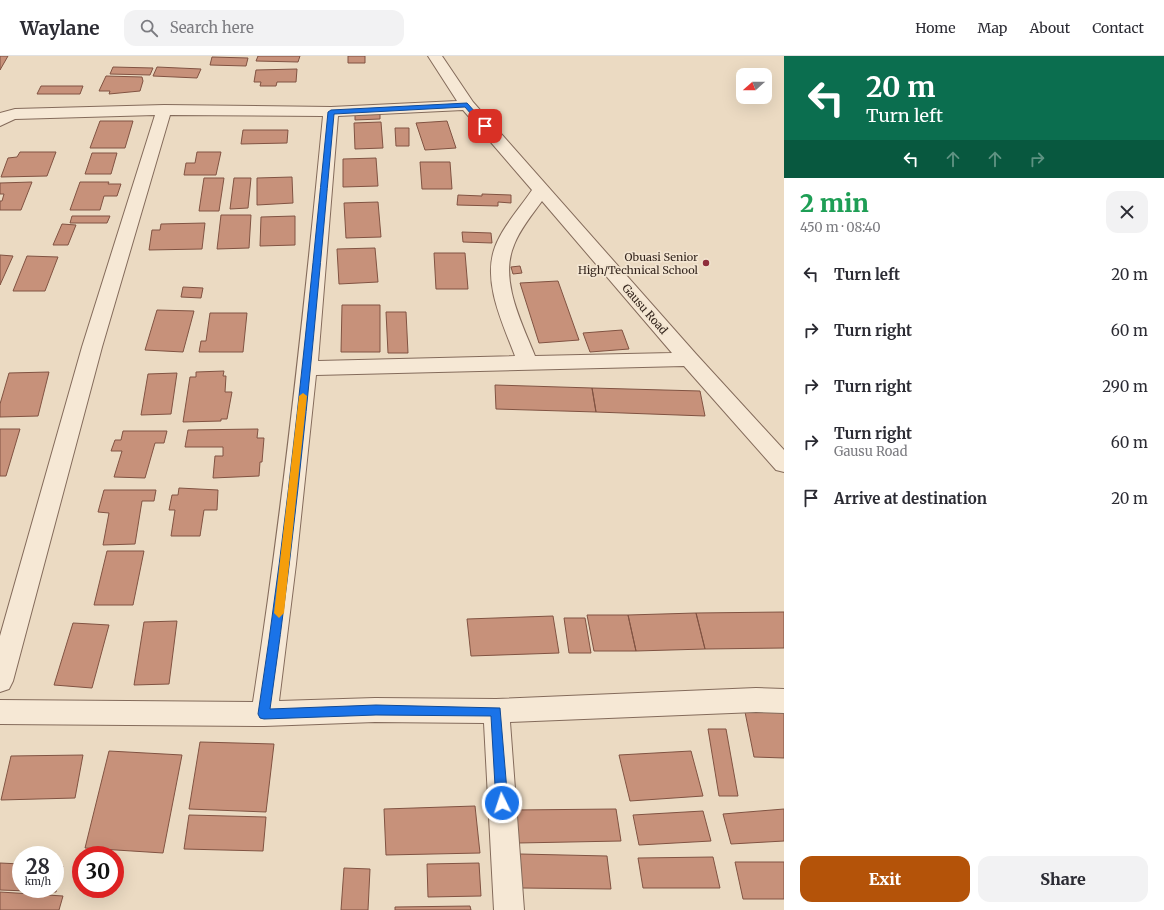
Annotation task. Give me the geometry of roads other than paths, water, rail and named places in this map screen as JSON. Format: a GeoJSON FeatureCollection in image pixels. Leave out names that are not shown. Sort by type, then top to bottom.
{"type":"FeatureCollection","features":[{"type":"Feature","properties":{"kind":"street","name":"Gausu Road"},"geometry":{"type":"LineString","coordinates":[[435,56],[467,105],[689,359],[784,464]]}},
{"type":"Feature","properties":{"kind":"street"},"geometry":{"type":"LineString","coordinates":[[0,121],[6,116],[15,114],[164,110],[331,112],[467,105]]}},
{"type":"Feature","properties":{"kind":"street"},"geometry":{"type":"LineString","coordinates":[[0,106],[15,114]]}},
{"type":"Feature","properties":{"kind":"street"},"geometry":{"type":"LineString","coordinates":[[0,680],[92,347],[164,110]]}},
{"type":"Feature","properties":{"kind":"street"},"geometry":{"type":"LineString","coordinates":[[264,714],[281,603],[297,467],[331,112]]}},
{"type":"Feature","properties":{"kind":"street"},"geometry":{"type":"LineString","coordinates":[[527,362],[501,285],[500,266],[504,247],[541,190]]}},
{"type":"Feature","properties":{"kind":"street"},"geometry":{"type":"LineString","coordinates":[[306,368],[689,359]]}},
{"type":"Feature","properties":{"kind":"street"},"geometry":{"type":"LineString","coordinates":[[0,712],[264,714],[376,710],[496,711],[756,700],[784,701]]}},
{"type":"Feature","properties":{"kind":"street"},"geometry":{"type":"LineString","coordinates":[[496,711],[509,910]]}},
{"type":"Feature","properties":{"kind":"place","name":"Obuasi Senior High/Technical School"},"geometry":{"type":"Point","coordinates":[706,263]}}]}
